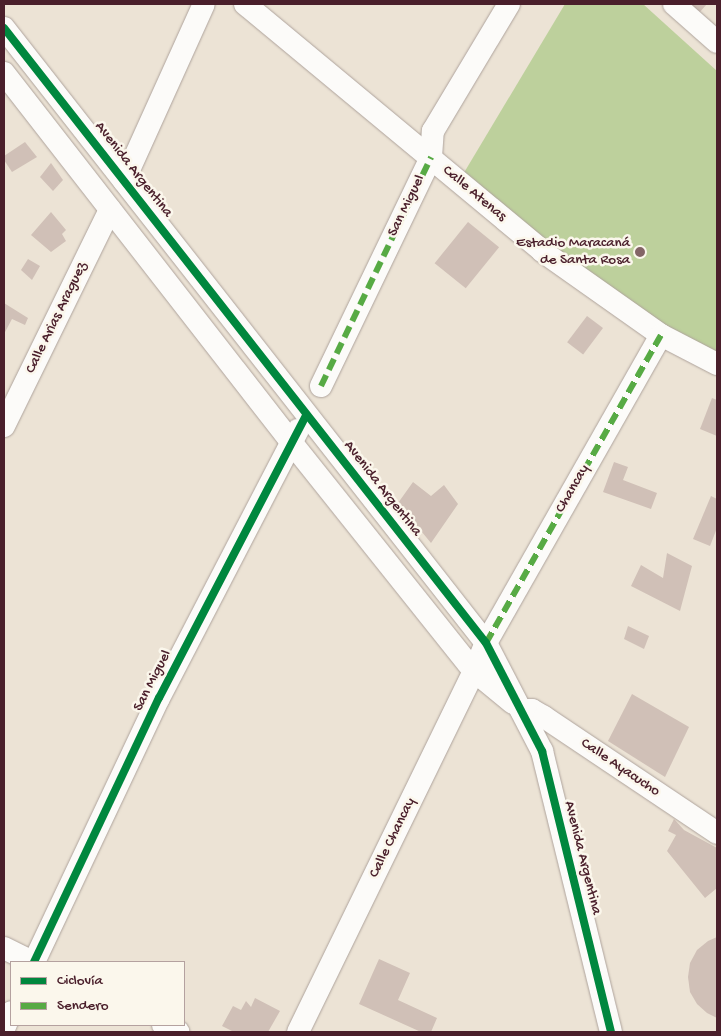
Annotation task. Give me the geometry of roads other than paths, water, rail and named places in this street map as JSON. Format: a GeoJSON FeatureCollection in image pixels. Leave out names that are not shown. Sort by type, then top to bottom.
{"type":"FeatureCollection","features":[{"type":"Feature","properties":{"kind":"street"},"geometry":{"type":"LineString","coordinates":[[124,180],[204,4]]}},
{"type":"Feature","properties":{"kind":"street","name":"Calle Atenas"},"geometry":{"type":"LineString","coordinates":[[245,4],[542,251],[661,335],[717,364]]}},
{"type":"Feature","properties":{"kind":"street","name":"San Miguel"},"geometry":{"type":"LineString","coordinates":[[321,386],[431,157],[433,130],[509,4]]}},
{"type":"Feature","properties":{"kind":"street"},"geometry":{"type":"LineString","coordinates":[[674,4],[717,42]]}},
{"type":"Feature","properties":{"kind":"street","name":"Avenida Argentina"},"geometry":{"type":"LineString","coordinates":[[4,28],[306,416],[486,643],[542,751],[611,1032]]}},
{"type":"Feature","properties":{"kind":"street","name":"Avenida Argentina"},"geometry":{"type":"LineString","coordinates":[[4,73],[291,442],[474,671],[521,710]]}},
{"type":"Feature","properties":{"kind":"street","name":"Calle Arias Araguez"},"geometry":{"type":"LineString","coordinates":[[4,426],[110,210]]}},
{"type":"Feature","properties":{"kind":"street","name":"Chancay"},"geometry":{"type":"LineString","coordinates":[[486,643],[661,335]]}},
{"type":"Feature","properties":{"kind":"street","name":"San Miguel"},"geometry":{"type":"LineString","coordinates":[[34,961],[159,698],[306,416]]}},
{"type":"Feature","properties":{"kind":"street","name":"Calle Chancay"},"geometry":{"type":"LineString","coordinates":[[298,1032],[486,643]]}},
{"type":"Feature","properties":{"kind":"street","name":"Calle Ayacucho"},"geometry":{"type":"LineString","coordinates":[[521,710],[532,710],[544,717],[717,833]]}},
{"type":"Feature","properties":{"kind":"street"},"geometry":{"type":"LineString","coordinates":[[4,948],[32,961]]}},
{"type":"Feature","properties":{"kind":"street"},"geometry":{"type":"LineString","coordinates":[[4,1029],[10,1014]]}},
{"type":"Feature","properties":{"kind":"street"},"geometry":{"type":"LineString","coordinates":[[165,1026],[179,1032]]}},
{"type":"Feature","properties":{"kind":"place","name":"Estadio Maracaná de Santa Rosa"},"geometry":{"type":"Point","coordinates":[640,252]}}]}
